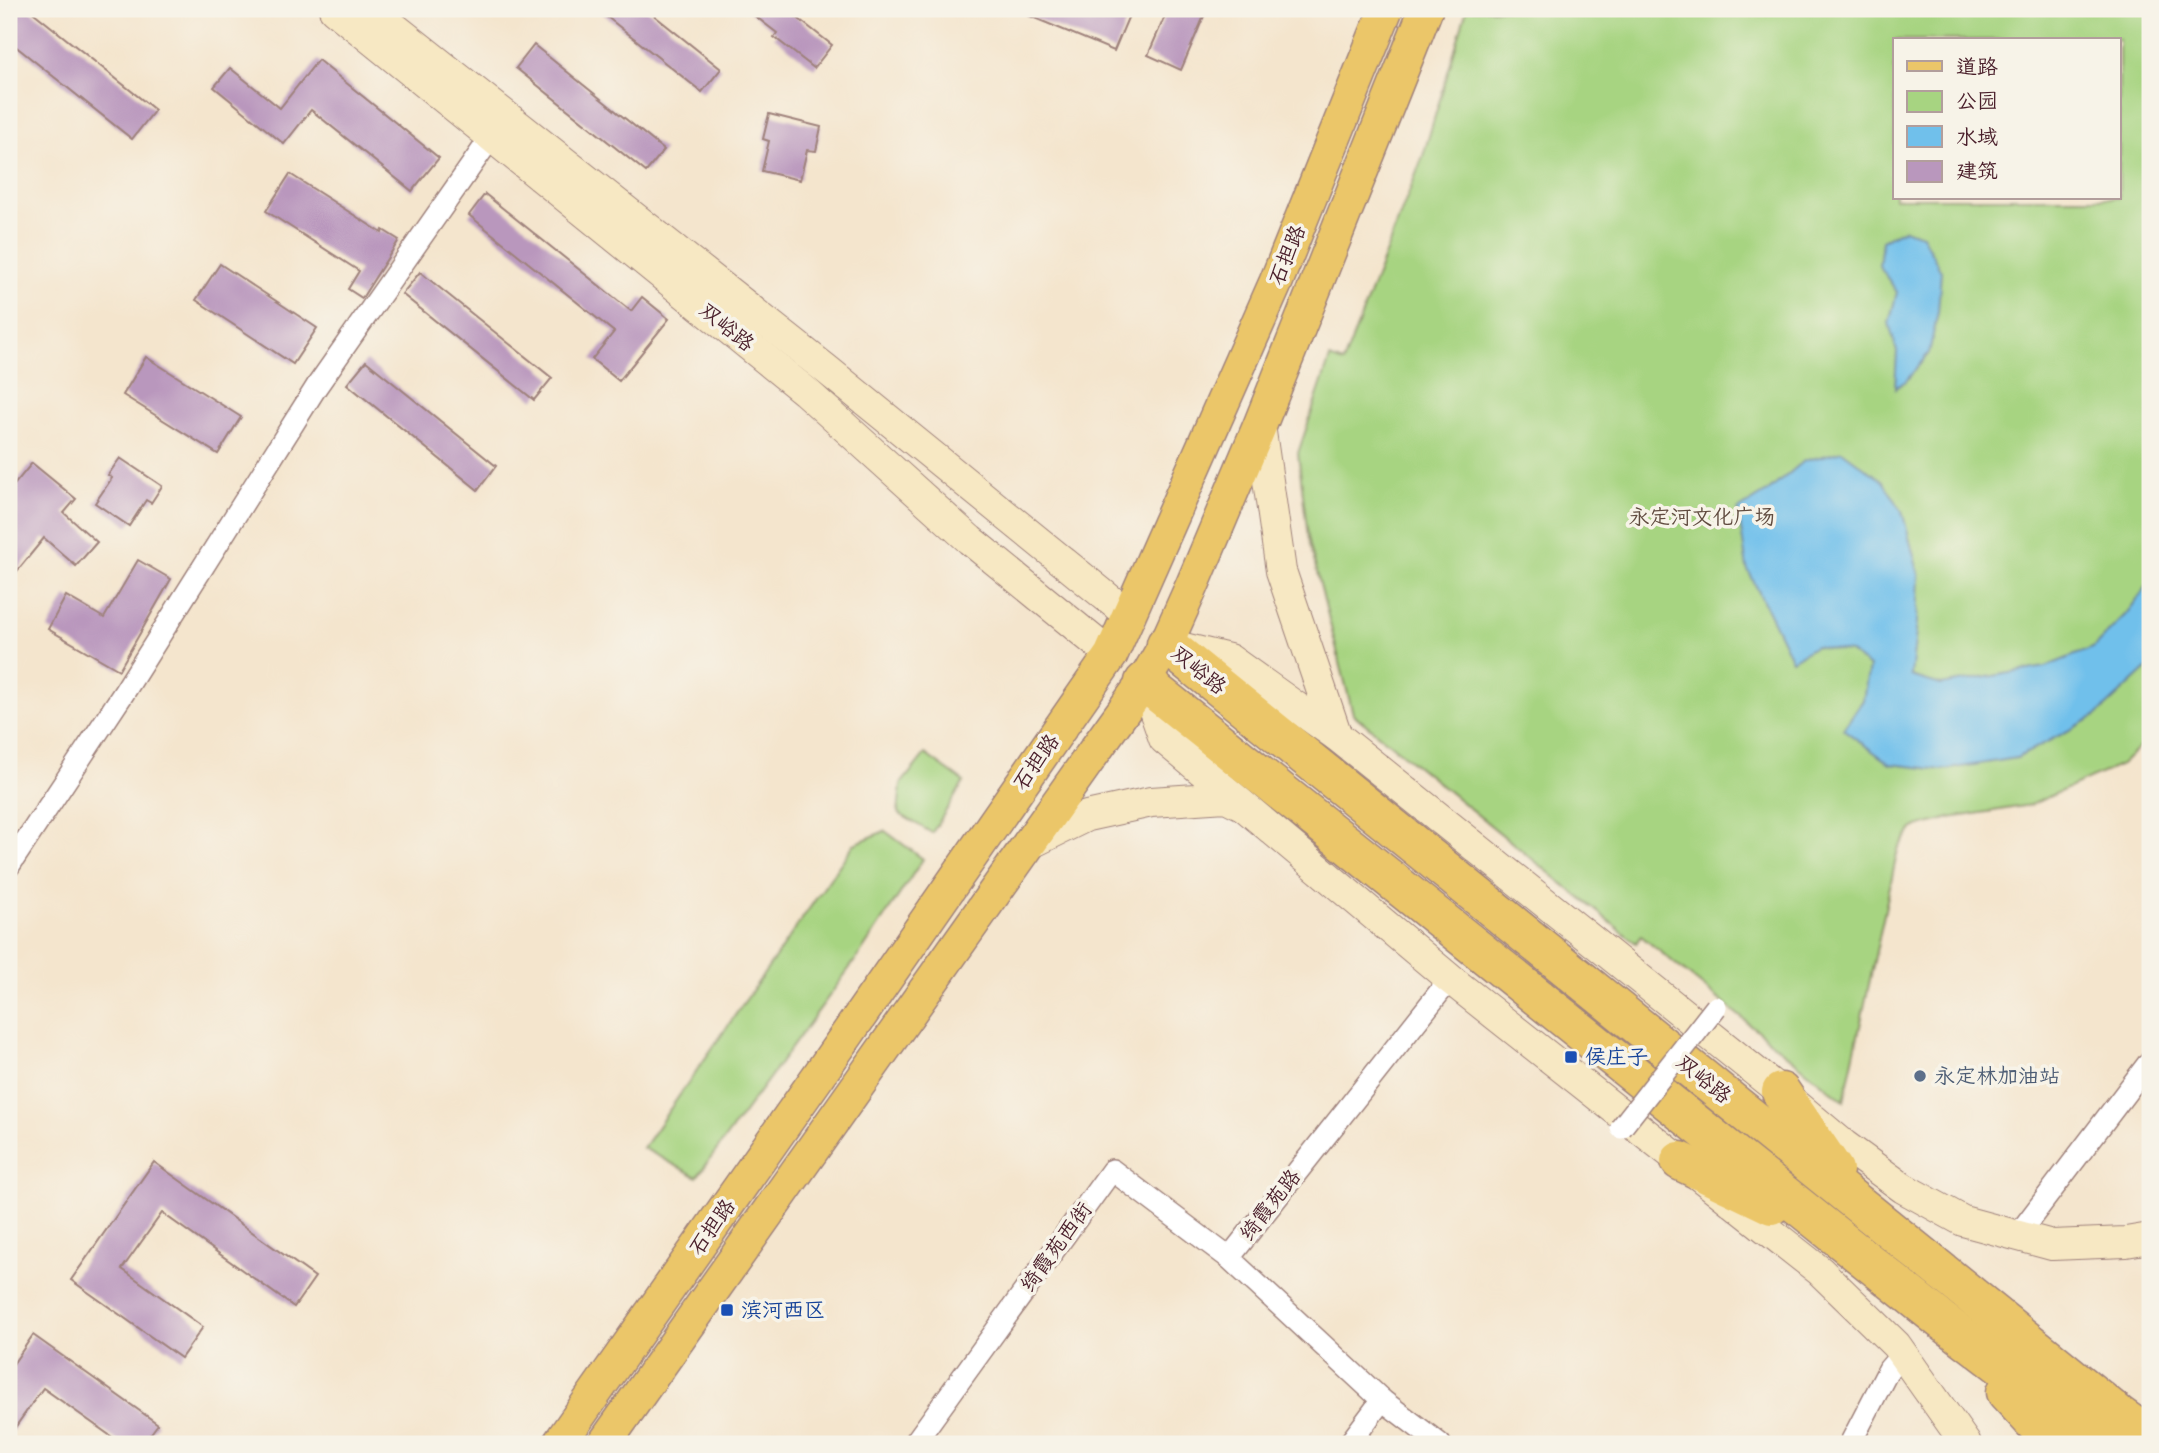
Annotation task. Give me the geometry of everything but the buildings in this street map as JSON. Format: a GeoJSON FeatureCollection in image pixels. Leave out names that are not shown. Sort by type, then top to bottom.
{"type":"FeatureCollection","features":[{"type":"Feature","properties":{"kind":"highway","name":"双峪路"},"geometry":{"type":"LineString","coordinates":[[1166,644],[2119,1415],[2150,1437]]}},
{"type":"Feature","properties":{"kind":"highway","name":"双峪路"},"geometry":{"type":"LineString","coordinates":[[1144,682],[1941,1321],[2104,1444]]}},
{"type":"Feature","properties":{"kind":"highway"},"geometry":{"type":"LineString","coordinates":[[1781,1092],[1857,1203]]}},
{"type":"Feature","properties":{"kind":"highway"},"geometry":{"type":"LineString","coordinates":[[1680,1161],[1834,1235]]}},
{"type":"Feature","properties":{"kind":"highway"},"geometry":{"type":"LineString","coordinates":[[1941,1321],[2054,1444]]}},
{"type":"Feature","properties":{"kind":"main road","name":"石担路"},"geometry":{"type":"LineString","coordinates":[[559,1444],[796,1109],[1111,655],[1276,282],[1386,9]]}},
{"type":"Feature","properties":{"kind":"main road","name":"石担路"},"geometry":{"type":"LineString","coordinates":[[604,1444],[1144,682],[1166,644],[1260,425],[1426,9]]}},
{"type":"Feature","properties":{"kind":"main road"},"geometry":{"type":"LineString","coordinates":[[1130,616],[1166,644]]}},
{"type":"Feature","properties":{"kind":"main road"},"geometry":{"type":"LineString","coordinates":[[1111,655],[1144,682]]}},
{"type":"Feature","properties":{"kind":"street","name":"双峪路"},"geometry":{"type":"LineString","coordinates":[[334,9],[805,391],[970,540],[1111,655]]}},
{"type":"Feature","properties":{"kind":"street","name":"双峪路"},"geometry":{"type":"LineString","coordinates":[[371,9],[826,369],[1130,616]]}},
{"type":"Feature","properties":{"kind":"street"},"geometry":{"type":"LineString","coordinates":[[9,866],[123,694],[317,386],[492,136]]}},
{"type":"Feature","properties":{"kind":"street"},"geometry":{"type":"LineString","coordinates":[[1260,425],[1281,571],[1337,736]]}},
{"type":"Feature","properties":{"kind":"street","name":"双峪路"},"geometry":{"type":"LineString","coordinates":[[1166,644],[1229,659],[1337,736],[1844,1145],[1903,1188],[1963,1221],[2052,1245],[2126,1242],[2150,1238]]}},
{"type":"Feature","properties":{"kind":"street"},"geometry":{"type":"LineString","coordinates":[[1144,682],[1164,739],[1450,979],[1820,1272],[1902,1354],[1966,1444]]}},
{"type":"Feature","properties":{"kind":"street"},"geometry":{"type":"LineString","coordinates":[[1030,844],[1087,816],[1151,802],[1226,796],[1247,808]]}},
{"type":"Feature","properties":{"kind":"street","name":"绮霞苑路"},"geometry":{"type":"LineString","coordinates":[[1440,1444],[1382,1400],[1229,1258],[1450,979]]}},
{"type":"Feature","properties":{"kind":"street"},"geometry":{"type":"LineString","coordinates":[[1621,1128],[1716,1007]]}},
{"type":"Feature","properties":{"kind":"street"},"geometry":{"type":"LineString","coordinates":[[2017,1236],[2150,1061]]}},
{"type":"Feature","properties":{"kind":"street","name":"绮霞苑西街"},"geometry":{"type":"LineString","coordinates":[[914,1444],[1112,1170],[1229,1258]]}},
{"type":"Feature","properties":{"kind":"street"},"geometry":{"type":"LineString","coordinates":[[1850,1444],[1889,1369],[1902,1354]]}},
{"type":"Feature","properties":{"kind":"street"},"geometry":{"type":"LineString","coordinates":[[1349,1444],[1382,1400]]}},
{"type":"Feature","properties":{"kind":"green space","name":"永定河文化广场"},"geometry":{"type":"Polygon","coordinates":[[[1467,9],[2150,9],[2150,737],[2121,765],[2030,805],[1950,818],[1913,828],[1898,849],[1844,1101],[1641,936],[1636,943],[1353,714],[1308,537],[1298,453],[1330,358],[1343,363],[1423,156],[1467,9]]]}},
{"type":"Feature","properties":{"kind":"green space"},"geometry":{"type":"Polygon","coordinates":[[[925,754],[964,782],[932,833],[898,813],[901,784],[925,754]]]}},
{"type":"Feature","properties":{"kind":"green space"},"geometry":{"type":"Polygon","coordinates":[[[885,831],[923,859],[862,951],[697,1177],[643,1148],[854,844],[885,831]]]}},
{"type":"Feature","properties":{"kind":"water"},"geometry":{"type":"Polygon","coordinates":[[[1904,229],[1922,235],[1941,271],[1938,312],[1929,353],[1906,381],[1895,388],[1897,352],[1889,323],[1897,292],[1879,266],[1882,240],[1904,229]]]}},
{"type":"Feature","properties":{"kind":"water"},"geometry":{"type":"Polygon","coordinates":[[[1842,451],[1883,481],[1902,511],[1919,575],[1911,676],[1941,685],[2045,667],[2093,648],[2126,614],[2150,582],[2150,666],[2096,716],[2017,758],[1942,770],[1890,764],[1843,729],[1863,700],[1869,667],[1849,652],[1815,646],[1792,660],[1747,568],[1738,510],[1767,492],[1804,461],[1842,451]]]}},
{"type":"Feature","properties":{"kind":"place","name":"侯庄子"},"geometry":{"type":"Point","coordinates":[1571,1057]}},
{"type":"Feature","properties":{"kind":"place","name":"永定林加油站"},"geometry":{"type":"Point","coordinates":[1920,1076]}},
{"type":"Feature","properties":{"kind":"place","name":"滨河西区"},"geometry":{"type":"Point","coordinates":[727,1310]}}]}
